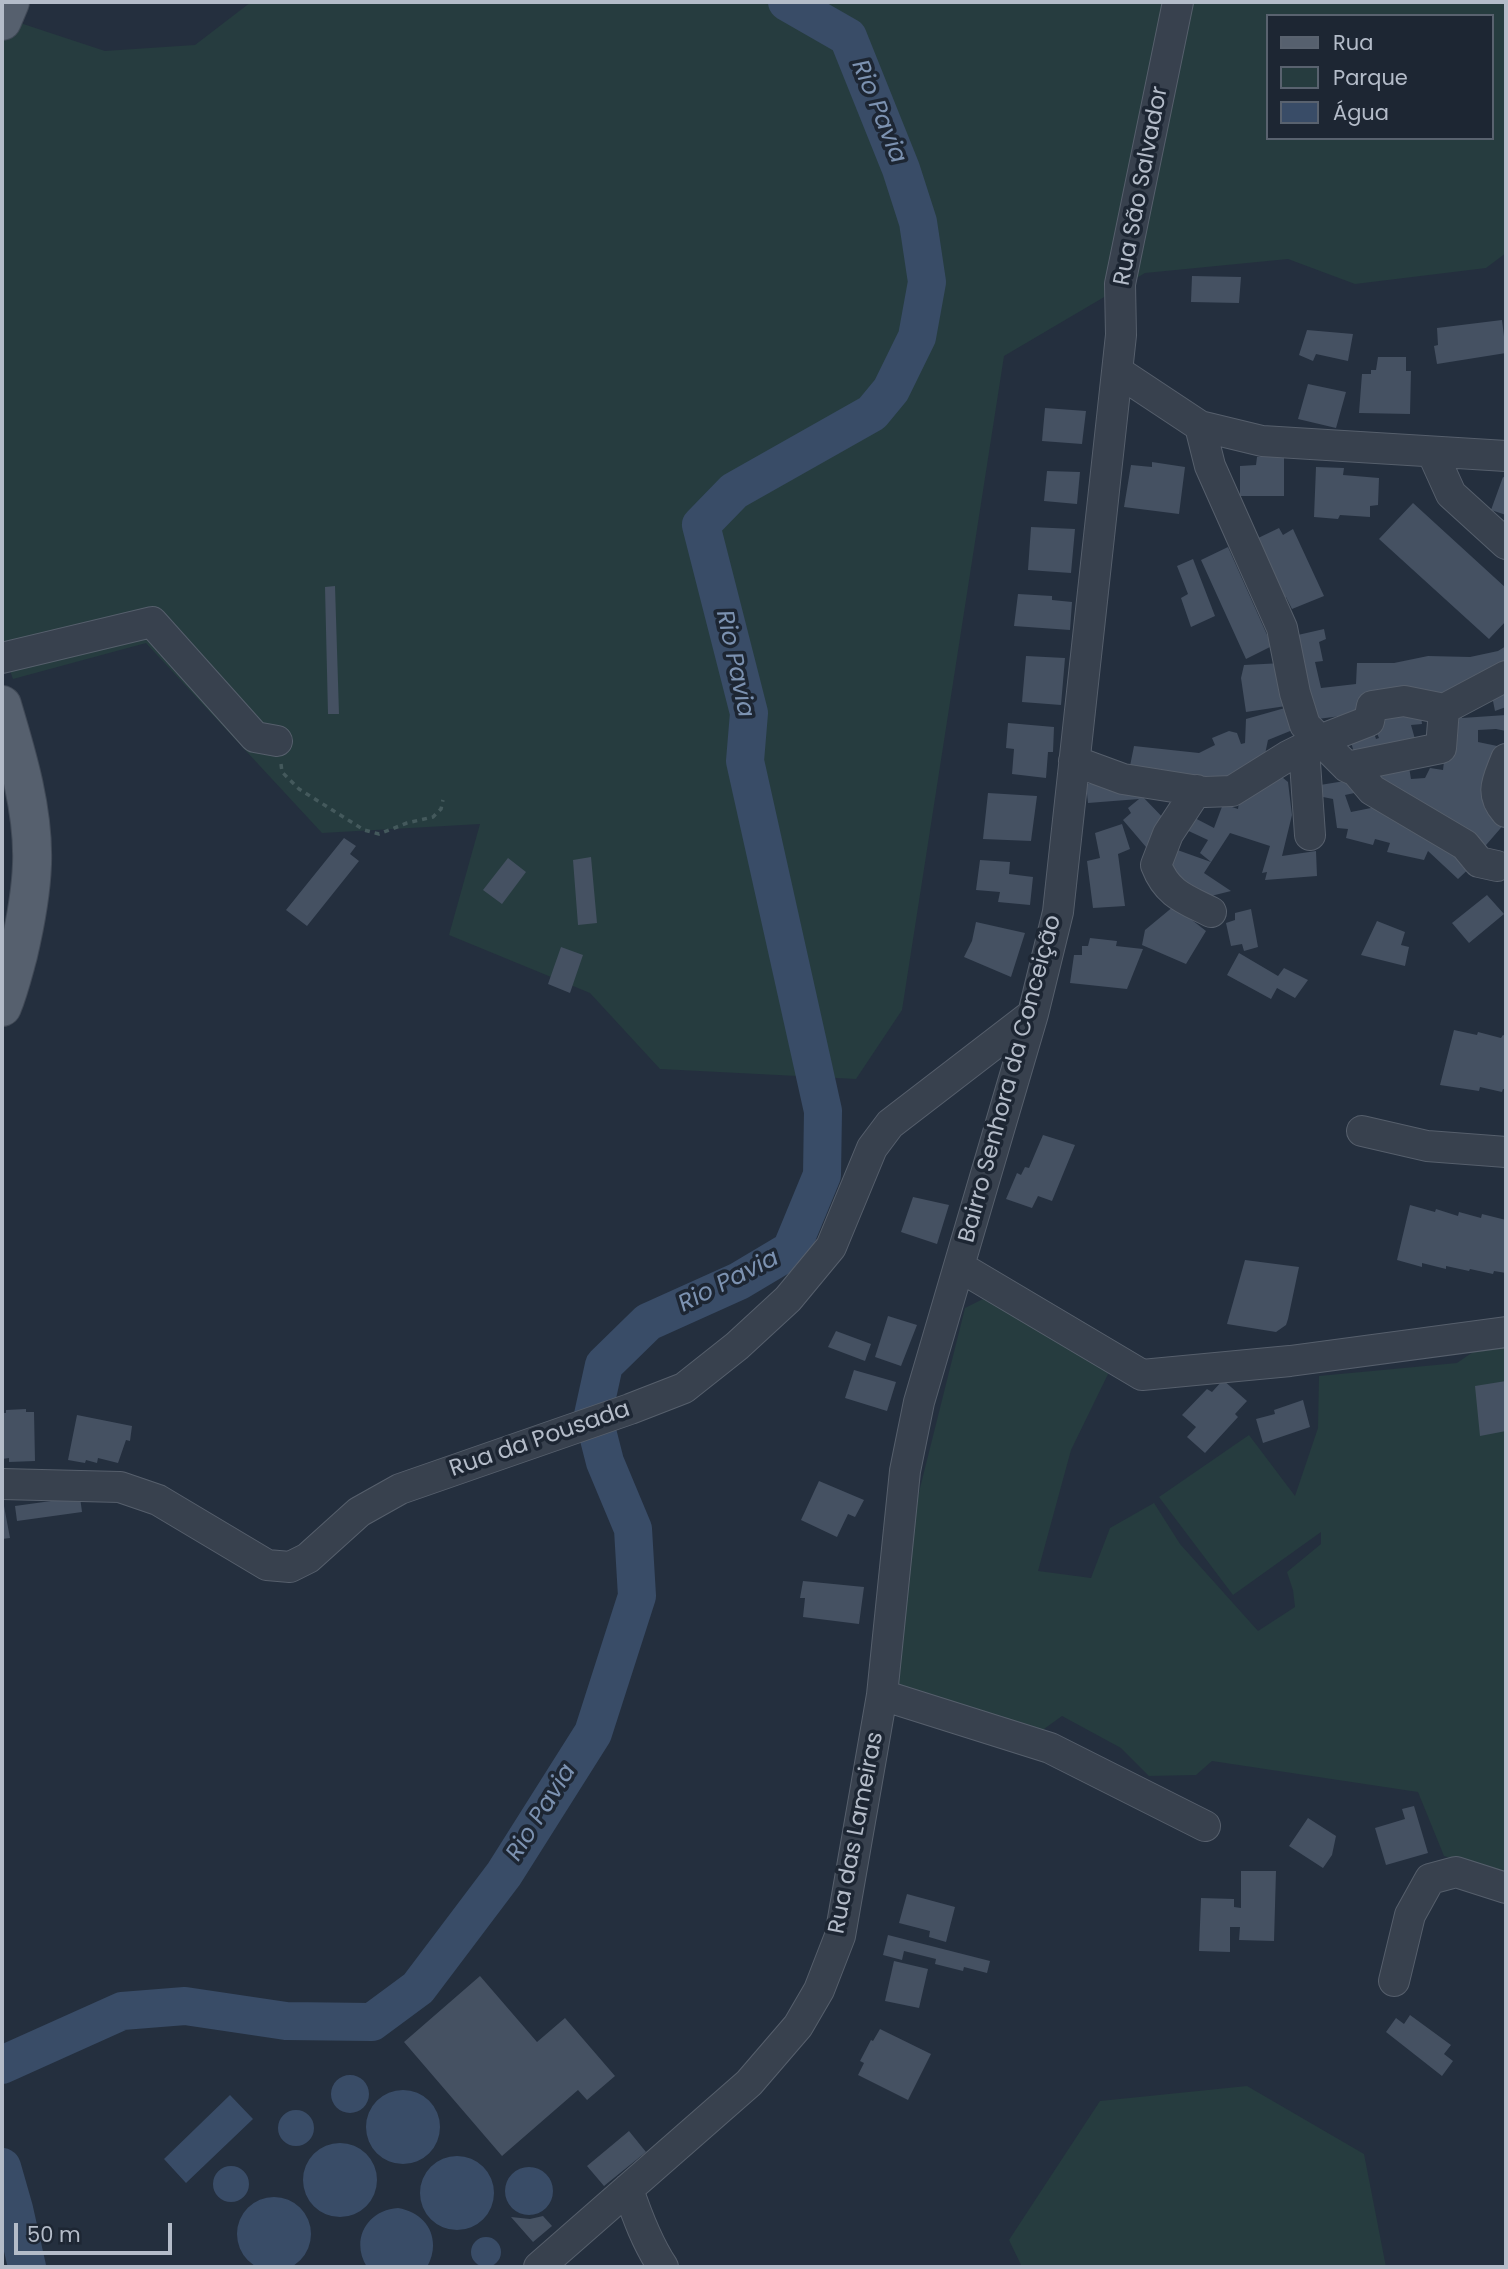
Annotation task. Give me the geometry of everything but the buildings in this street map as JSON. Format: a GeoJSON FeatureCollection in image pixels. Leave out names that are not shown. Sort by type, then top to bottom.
{"type":"FeatureCollection","features":[{"type":"Feature","properties":{"kind":"main road"},"geometry":{"type":"LineString","coordinates":[[2,20],[10,2]]}},
{"type":"Feature","properties":{"kind":"main road"},"geometry":{"type":"LineString","coordinates":[[2,705],[28,811],[32,862],[27,920],[2,1007]]}},
{"type":"Feature","properties":{"kind":"street","name":"Rua São Salvador"},"geometry":{"type":"LineString","coordinates":[[1117,371],[1121,335],[1120,284],[1178,2]]}},
{"type":"Feature","properties":{"kind":"street"},"geometry":{"type":"LineString","coordinates":[[1117,371],[1200,426],[1262,441],[1506,456]]}},
{"type":"Feature","properties":{"kind":"street","name":"Bairro Senhora da Conceição"},"geometry":{"type":"LineString","coordinates":[[895,1572],[905,1471],[919,1402],[1033,1014],[1058,912],[1117,371]]}},
{"type":"Feature","properties":{"kind":"street"},"geometry":{"type":"LineString","coordinates":[[1200,426],[1210,466],[1282,628],[1295,693],[1312,744],[1310,835]]}},
{"type":"Feature","properties":{"kind":"street"},"geometry":{"type":"LineString","coordinates":[[1432,452],[1451,494],[1506,544]]}},
{"type":"Feature","properties":{"kind":"street"},"geometry":{"type":"LineString","coordinates":[[2,658],[152,622],[255,737],[277,741]]}},
{"type":"Feature","properties":{"kind":"street"},"geometry":{"type":"LineString","coordinates":[[1074,761],[1123,779],[1197,790],[1232,791],[1312,744],[1369,721],[1372,706],[1404,701],[1444,709],[1506,676]]}},
{"type":"Feature","properties":{"kind":"street"},"geometry":{"type":"LineString","coordinates":[[1347,767],[1441,748],[1444,709]]}},
{"type":"Feature","properties":{"kind":"street"},"geometry":{"type":"LineString","coordinates":[[1312,744],[1356,771],[1372,790],[1388,801],[1465,845],[1479,862],[1503,864]]}},
{"type":"Feature","properties":{"kind":"street"},"geometry":{"type":"LineString","coordinates":[[1506,759],[1496,787],[1498,803],[1506,812]]}},
{"type":"Feature","properties":{"kind":"street"},"geometry":{"type":"LineString","coordinates":[[1197,790],[1168,834],[1156,864],[1161,877],[1173,893],[1212,912]]}},
{"type":"Feature","properties":{"kind":"street","name":"Rua da Pousada"},"geometry":{"type":"LineString","coordinates":[[2,1484],[120,1487],[158,1500],[267,1565],[290,1567],[308,1558],[359,1512],[400,1489],[684,1388],[737,1346],[788,1299],[831,1247],[872,1148],[890,1124],[1033,1014]]}},
{"type":"Feature","properties":{"kind":"street"},"geometry":{"type":"LineString","coordinates":[[968,1063],[995,1064],[1016,1070]]}},
{"type":"Feature","properties":{"kind":"street"},"geometry":{"type":"LineString","coordinates":[[1362,1132],[1427,1146],[1506,1152]]}},
{"type":"Feature","properties":{"kind":"street"},"geometry":{"type":"LineString","coordinates":[[960,1267],[1142,1375],[1290,1361],[1506,1332]]}},
{"type":"Feature","properties":{"kind":"street","name":"Rua das Lameiras"},"geometry":{"type":"LineString","coordinates":[[539,2267],[749,2083],[798,2026],[819,1990],[843,1923],[882,1695],[895,1572]]}},
{"type":"Feature","properties":{"kind":"street"},"geometry":{"type":"LineString","coordinates":[[882,1695],[1050,1748],[1205,1826]]}},
{"type":"Feature","properties":{"kind":"street"},"geometry":{"type":"LineString","coordinates":[[1394,1981],[1410,1915],[1430,1879],[1455,1872],[1506,1888]]}},
{"type":"Feature","properties":{"kind":"street"},"geometry":{"type":"LineString","coordinates":[[628,2189],[654,2254],[663,2267]]}},
{"type":"Feature","properties":{"kind":"path"},"geometry":{"type":"LineString","coordinates":[[277,741],[282,772],[291,782],[322,805],[364,830],[379,834],[433,817],[441,809],[443,800]]}},
{"type":"Feature","properties":{"kind":"green space"},"geometry":{"type":"Polygon","coordinates":[[[251,2],[1506,2],[1506,253],[1486,268],[1355,284],[1288,259],[1145,273],[1004,356],[902,1010],[856,1079],[660,1069],[590,993],[449,935],[480,824],[322,833],[146,643],[13,679],[2,648],[2,17],[105,51],[195,45],[251,2]]]}},
{"type":"Feature","properties":{"kind":"green space"},"geometry":{"type":"Polygon","coordinates":[[[985,1298],[1110,1370],[1071,1450],[1038,1571],[1091,1578],[1110,1528],[1154,1503],[1180,1544],[1258,1631],[1295,1607],[1287,1572],[1321,1544],[1321,1532],[1233,1595],[1159,1497],[1249,1435],[1295,1496],[1318,1428],[1319,1376],[1457,1363],[1506,1329],[1506,1876],[1444,1856],[1418,1792],[1212,1761],[1196,1775],[1149,1776],[1121,1748],[1062,1716],[1037,1734],[897,1684],[908,1536],[965,1308],[985,1298]]]}},
{"type":"Feature","properties":{"kind":"green space"},"geometry":{"type":"Polygon","coordinates":[[[1247,2086],[1364,2154],[1386,2267],[1022,2267],[1009,2240],[1100,2101],[1247,2086]]]}},
{"type":"Feature","properties":{"kind":"water"},"geometry":{"type":"Polygon","coordinates":[[[350,2075],[363,2081],[369,2094],[363,2107],[350,2113],[337,2107],[331,2094],[337,2081],[350,2075]]]}},
{"type":"Feature","properties":{"kind":"water"},"geometry":{"type":"Polygon","coordinates":[[[403,2090],[424,2096],[434,2106],[440,2127],[434,2148],[424,2158],[403,2164],[382,2158],[372,2148],[366,2127],[372,2106],[382,2096],[403,2090]]]}},
{"type":"Feature","properties":{"kind":"water"},"geometry":{"type":"Polygon","coordinates":[[[230,2095],[253,2119],[186,2183],[164,2159],[230,2095]]]}},
{"type":"Feature","properties":{"kind":"water"},"geometry":{"type":"Polygon","coordinates":[[[296,2110],[309,2115],[314,2128],[309,2141],[296,2146],[283,2141],[278,2128],[283,2115],[296,2110]]]}},
{"type":"Feature","properties":{"kind":"water"},"geometry":{"type":"Polygon","coordinates":[[[340,2143],[361,2149],[371,2159],[377,2180],[371,2201],[361,2211],[340,2217],[319,2211],[309,2201],[303,2180],[309,2159],[319,2149],[340,2143]]]}},
{"type":"Feature","properties":{"kind":"water"},"geometry":{"type":"Polygon","coordinates":[[[450,2156],[464,2156],[478,2162],[488,2172],[494,2193],[488,2214],[478,2224],[464,2230],[450,2230],[436,2224],[426,2214],[420,2200],[420,2186],[426,2172],[436,2162],[450,2156]]]}},
{"type":"Feature","properties":{"kind":"water"},"geometry":{"type":"Polygon","coordinates":[[[231,2166],[244,2171],[249,2184],[244,2197],[231,2202],[218,2197],[213,2184],[218,2171],[231,2166]]]}},
{"type":"Feature","properties":{"kind":"water"},"geometry":{"type":"Polygon","coordinates":[[[529,2167],[546,2174],[553,2191],[546,2208],[529,2215],[512,2208],[505,2191],[512,2174],[529,2167]]]}},
{"type":"Feature","properties":{"kind":"water"},"geometry":{"type":"Polygon","coordinates":[[[267,2198],[288,2200],[300,2208],[310,2227],[308,2248],[300,2260],[281,2270],[260,2268],[248,2260],[238,2241],[240,2220],[248,2208],[267,2198]]]}},
{"type":"Feature","properties":{"kind":"water"},"geometry":{"type":"Polygon","coordinates":[[[398,2208],[417,2216],[429,2229],[433,2247],[427,2267],[367,2267],[360,2247],[364,2228],[378,2214],[398,2208]]]}},
{"type":"Feature","properties":{"kind":"water"},"geometry":{"type":"Polygon","coordinates":[[[486,2237],[497,2241],[501,2252],[497,2263],[486,2267],[475,2263],[471,2252],[475,2241],[486,2237]]]}},
{"type":"Feature","properties":{"kind":"waterway","name":"Rio Pavia"},"geometry":{"type":"LineString","coordinates":[[2,2065],[122,2011],[185,2006],[286,2021],[372,2022],[418,1988],[504,1874],[593,1733],[637,1596],[633,1529],[605,1462],[593,1415],[604,1365],[648,1322],[739,1281],[791,1250],[822,1175],[823,1111],[745,761],[749,713],[701,525],[734,491],[872,413],[891,390],[917,337],[927,282],[918,222],[901,169],[848,37],[787,2]]}},
{"type":"Feature","properties":{"kind":"waterway","name":"Rio Pavia"},"geometry":{"type":"LineString","coordinates":[[2,2167],[27,2267]]}}]}
